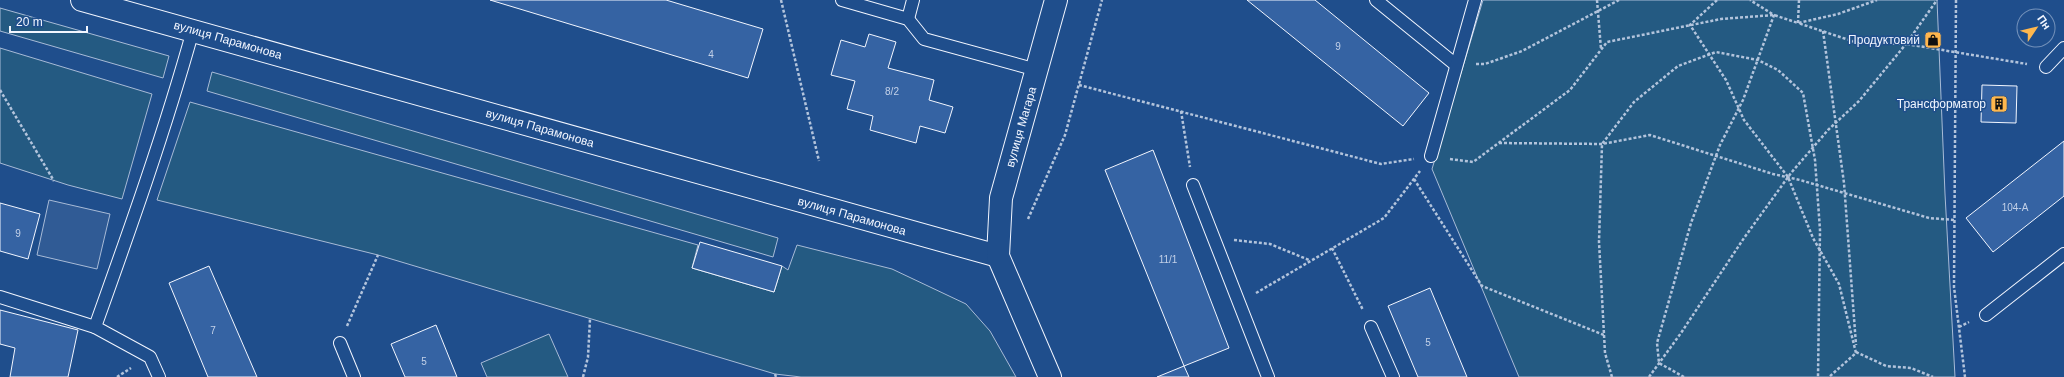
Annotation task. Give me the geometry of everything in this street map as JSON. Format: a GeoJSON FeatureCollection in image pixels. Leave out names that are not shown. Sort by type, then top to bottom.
{"type":"FeatureCollection","features":[{"type":"Feature","properties":{"kind":"street","name":"вулиця Парамонова"},"geometry":{"type":"LineString","coordinates":[[82,0],[998,256]]}},
{"type":"Feature","properties":{"kind":"street","name":"вулиця Магара"},"geometry":{"type":"LineString","coordinates":[[998,256],[1001,198],[1056,0]]}},
{"type":"Feature","properties":{"kind":"street"},"geometry":{"type":"LineString","coordinates":[[998,256],[1050,377]]}},
{"type":"Feature","properties":{"kind":"lane"},"geometry":{"type":"LineString","coordinates":[[842,0],[908,20],[924,39],[1037,70]]}},
{"type":"Feature","properties":{"kind":"lane"},"geometry":{"type":"LineString","coordinates":[[908,20],[913,0]]}},
{"type":"Feature","properties":{"kind":"lane"},"geometry":{"type":"LineString","coordinates":[[1376,0],[1456,65]]}},
{"type":"Feature","properties":{"kind":"lane"},"geometry":{"type":"LineString","coordinates":[[1431,156],[1475,0]]}},
{"type":"Feature","properties":{"kind":"lane"},"geometry":{"type":"LineString","coordinates":[[95,327],[145,188],[174,97],[193,30]]}},
{"type":"Feature","properties":{"kind":"lane"},"geometry":{"type":"LineString","coordinates":[[2046,67],[2064,48]]}},
{"type":"Feature","properties":{"kind":"lane"},"geometry":{"type":"LineString","coordinates":[[1193,185],[1268,377]]}},
{"type":"Feature","properties":{"kind":"lane"},"geometry":{"type":"LineString","coordinates":[[1986,315],[2064,254]]}},
{"type":"Feature","properties":{"kind":"lane"},"geometry":{"type":"LineString","coordinates":[[0,297],[95,327],[150,357],[159,377]]}},
{"type":"Feature","properties":{"kind":"lane"},"geometry":{"type":"LineString","coordinates":[[1371,327],[1393,377]]}},
{"type":"Feature","properties":{"kind":"lane"},"geometry":{"type":"LineString","coordinates":[[340,343],[354,377]]}},
{"type":"Feature","properties":{"kind":"path"},"geometry":{"type":"LineString","coordinates":[[782,0],[819,162]]}},
{"type":"Feature","properties":{"kind":"path"},"geometry":{"type":"LineString","coordinates":[[1028,219],[1065,135],[1102,0]]}},
{"type":"Feature","properties":{"kind":"path"},"geometry":{"type":"LineString","coordinates":[[1597,0],[1602,49]]}},
{"type":"Feature","properties":{"kind":"path"},"geometry":{"type":"LineString","coordinates":[[1456,65],[1485,64],[1522,51],[1619,0]]}},
{"type":"Feature","properties":{"kind":"path"},"geometry":{"type":"LineString","coordinates":[[1690,25],[1717,0]]}},
{"type":"Feature","properties":{"kind":"path"},"geometry":{"type":"LineString","coordinates":[[1750,0],[1774,15],[1855,42],[1906,44],[2046,67]]}},
{"type":"Feature","properties":{"kind":"path"},"geometry":{"type":"LineString","coordinates":[[1798,23],[1799,0]]}},
{"type":"Feature","properties":{"kind":"path"},"geometry":{"type":"LineString","coordinates":[[1798,23],[1838,14],[1877,0]]}},
{"type":"Feature","properties":{"kind":"path"},"geometry":{"type":"LineString","coordinates":[[1648,377],[1788,177],[1835,124],[1859,101],[1906,44],[1937,0]]}},
{"type":"Feature","properties":{"kind":"path"},"geometry":{"type":"LineString","coordinates":[[1956,0],[1954,287],[1965,377]]}},
{"type":"Feature","properties":{"kind":"path"},"geometry":{"type":"LineString","coordinates":[[1079,85],[1380,164],[1431,156],[1473,162],[1570,90],[1607,42],[1720,19],[1774,15]]}},
{"type":"Feature","properties":{"kind":"path"},"geometry":{"type":"LineString","coordinates":[[1659,363],[1658,344],[1691,223],[1715,157],[1739,108],[1774,15]]}},
{"type":"Feature","properties":{"kind":"path"},"geometry":{"type":"LineString","coordinates":[[1690,25],[1726,80],[1744,120],[1788,177],[1820,250],[1839,284],[1856,353]]}},
{"type":"Feature","properties":{"kind":"path"},"geometry":{"type":"LineString","coordinates":[[1823,32],[1845,194],[1856,353]]}},
{"type":"Feature","properties":{"kind":"path"},"geometry":{"type":"LineString","coordinates":[[1612,377],[1605,353],[1599,242],[1602,144],[1634,102],[1678,66],[1716,52],[1758,60],[1778,70],[1803,93],[1813,148],[1817,185],[1820,250],[1818,377]]}},
{"type":"Feature","properties":{"kind":"path"},"geometry":{"type":"LineString","coordinates":[[0,90],[54,181]]}},
{"type":"Feature","properties":{"kind":"path"},"geometry":{"type":"LineString","coordinates":[[1181,111],[1193,185]]}},
{"type":"Feature","properties":{"kind":"path"},"geometry":{"type":"LineString","coordinates":[[1498,143],[1602,144],[1650,135],[1715,157],[1929,218],[1955,220]]}},
{"type":"Feature","properties":{"kind":"path"},"geometry":{"type":"LineString","coordinates":[[1239,302],[1384,218],[1431,156]]}},
{"type":"Feature","properties":{"kind":"path"},"geometry":{"type":"LineString","coordinates":[[1414,179],[1482,286],[1604,335]]}},
{"type":"Feature","properties":{"kind":"path"},"geometry":{"type":"LineString","coordinates":[[1214,237],[1270,244],[1310,260]]}},
{"type":"Feature","properties":{"kind":"path"},"geometry":{"type":"LineString","coordinates":[[1332,248],[1371,327]]}},
{"type":"Feature","properties":{"kind":"path"},"geometry":{"type":"LineString","coordinates":[[340,343],[378,255]]}},
{"type":"Feature","properties":{"kind":"path"},"geometry":{"type":"LineString","coordinates":[[583,377],[588,357],[590,319]]}},
{"type":"Feature","properties":{"kind":"path"},"geometry":{"type":"LineString","coordinates":[[1829,377],[1856,353]]}},
{"type":"Feature","properties":{"kind":"path"},"geometry":{"type":"LineString","coordinates":[[1856,353],[1886,366],[1911,368],[1933,377]]}},
{"type":"Feature","properties":{"kind":"path"},"geometry":{"type":"LineString","coordinates":[[1659,363],[1684,377]]}},
{"type":"Feature","properties":{"kind":"shaded area"},"geometry":{"type":"Polygon","coordinates":[[[1483,0],[1937,0],[1945,194],[1955,377],[1519,377],[1432,169],[1483,0]]]}},
{"type":"Feature","properties":{"kind":"shaded area"},"geometry":{"type":"Polygon","coordinates":[[[0,8],[169,56],[163,78],[0,31],[0,8]]]}},
{"type":"Feature","properties":{"kind":"shaded area"},"geometry":{"type":"Polygon","coordinates":[[[0,48],[152,94],[122,199],[68,185],[0,163],[0,48]]]}},
{"type":"Feature","properties":{"kind":"shaded area"},"geometry":{"type":"Polygon","coordinates":[[[212,72],[778,238],[773,257],[207,91],[212,72]]]}},
{"type":"Feature","properties":{"kind":"shaded area"},"geometry":{"type":"Polygon","coordinates":[[[190,102],[698,245],[692,268],[774,292],[782,266],[788,270],[797,245],[892,269],[966,304],[990,331],[1016,377],[801,377],[775,374],[378,255],[157,200],[190,102]]]}},
{"type":"Feature","properties":{"kind":"shaded area"},"geometry":{"type":"Polygon","coordinates":[[[49,200],[110,214],[97,269],[37,255],[49,200]]]}},
{"type":"Feature","properties":{"kind":"shaded area"},"geometry":{"type":"Polygon","coordinates":[[[549,334],[568,377],[487,377],[481,363],[549,334]]]}},
{"type":"Feature","properties":{"kind":"building"},"geometry":{"type":"Polygon","coordinates":[[[490,0],[666,0],[763,29],[748,78],[490,0]]]}},
{"type":"Feature","properties":{"kind":"building"},"geometry":{"type":"Polygon","coordinates":[[[1247,0],[1315,0],[1429,93],[1403,126],[1247,0]]]}},
{"type":"Feature","properties":{"kind":"building"},"geometry":{"type":"Polygon","coordinates":[[[869,34],[896,42],[888,68],[934,80],[929,100],[953,107],[945,133],[920,126],[916,143],[870,130],[873,116],[847,109],[855,81],[831,75],[841,40],[865,47],[869,34]]]}},
{"type":"Feature","properties":{"kind":"building","name":"Трансформатор"},"geometry":{"type":"Polygon","coordinates":[[[1982,85],[2017,86],[2016,123],[1981,122],[1982,85]]]}},
{"type":"Feature","properties":{"kind":"building"},"geometry":{"type":"Polygon","coordinates":[[[2064,141],[2064,196],[1993,252],[1966,218],[2064,141]]]}},
{"type":"Feature","properties":{"kind":"building"},"geometry":{"type":"Polygon","coordinates":[[[1153,150],[1229,348],[1184,366],[1105,170],[1153,150]]]}},
{"type":"Feature","properties":{"kind":"building"},"geometry":{"type":"Polygon","coordinates":[[[0,203],[40,214],[28,259],[0,251],[0,203]]]}},
{"type":"Feature","properties":{"kind":"building"},"geometry":{"type":"Polygon","coordinates":[[[700,242],[782,266],[774,292],[692,268],[700,242]]]}},
{"type":"Feature","properties":{"kind":"building"},"geometry":{"type":"Polygon","coordinates":[[[209,266],[257,377],[208,377],[169,283],[209,266]]]}},
{"type":"Feature","properties":{"kind":"building"},"geometry":{"type":"Polygon","coordinates":[[[1430,288],[1467,377],[1418,377],[1388,306],[1430,288]]]}},
{"type":"Feature","properties":{"kind":"building"},"geometry":{"type":"Polygon","coordinates":[[[0,310],[78,330],[68,377],[10,377],[15,348],[0,344],[0,310]]]}},
{"type":"Feature","properties":{"kind":"building"},"geometry":{"type":"Polygon","coordinates":[[[436,325],[457,377],[405,377],[391,344],[436,325]]]}},
{"type":"Feature","properties":{"kind":"building"},"geometry":{"type":"Polygon","coordinates":[[[1184,366],[1189,377],[1157,377],[1184,366]]]}},
{"type":"Feature","properties":{"kind":"place","name":"Продуктовий"},"geometry":{"type":"Point","coordinates":[1933,40]}},
{"type":"Feature","properties":{"kind":"place","name":"Трансформатор"},"geometry":{"type":"Point","coordinates":[1999,104]}}]}
